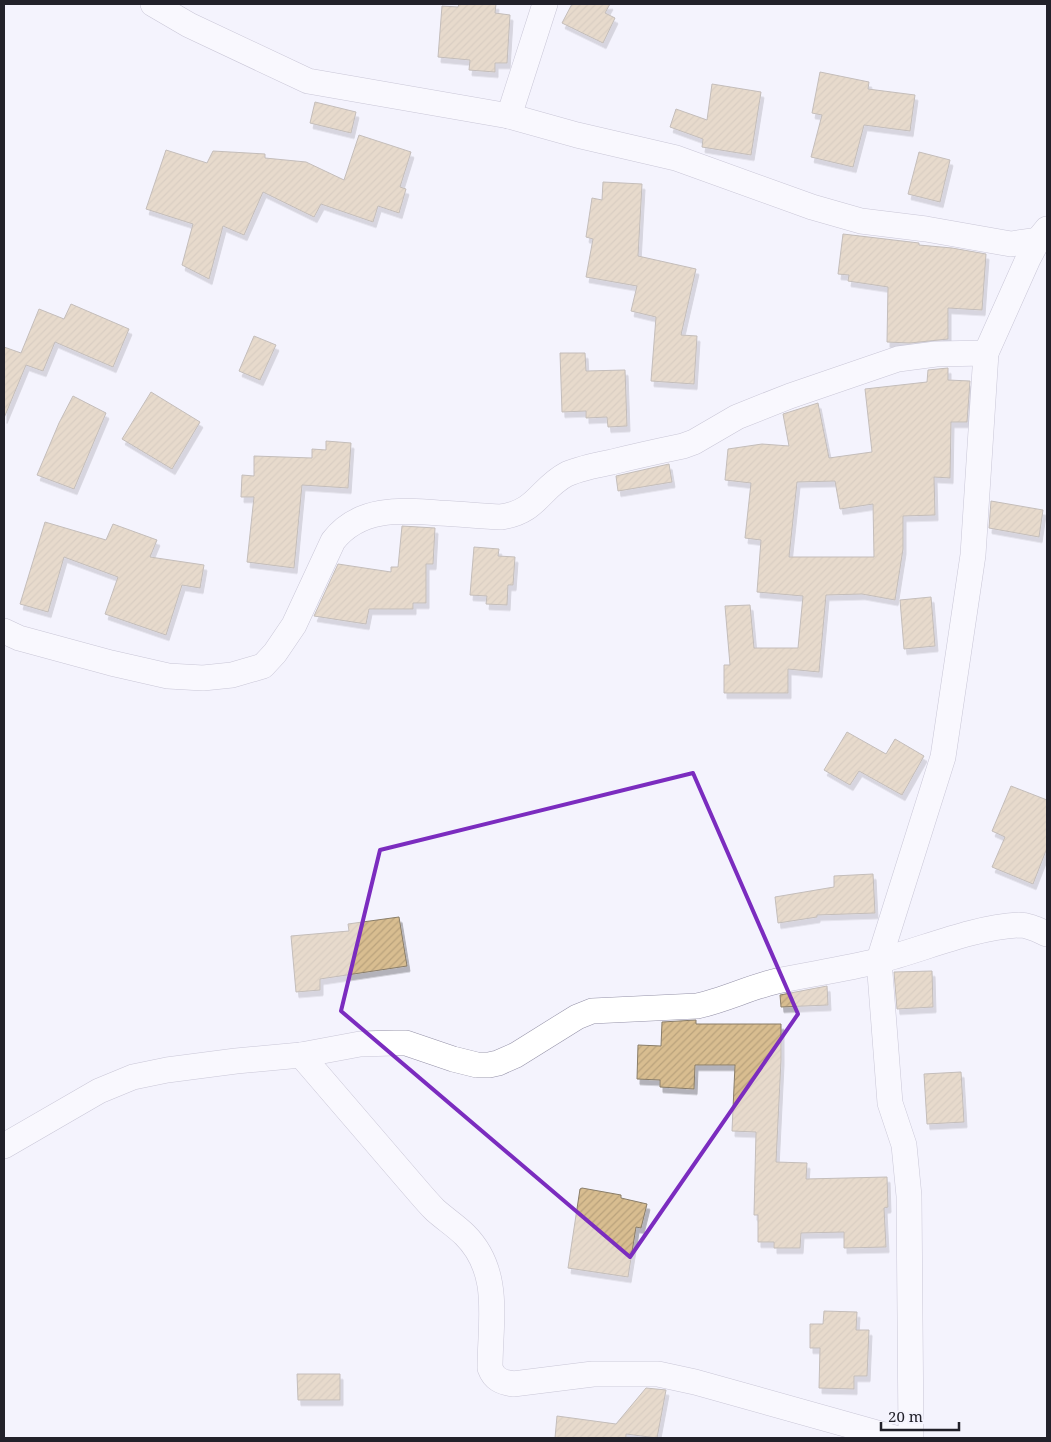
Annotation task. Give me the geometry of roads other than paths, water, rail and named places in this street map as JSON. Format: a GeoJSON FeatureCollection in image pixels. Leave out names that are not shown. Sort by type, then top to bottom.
{"type":"FeatureCollection","features":[{"type":"Feature","properties":{"kind":"street"},"geometry":{"type":"LineString","coordinates":[[153,4],[189,25],[308,81],[509,116],[577,135],[676,158],[839,216],[861,221],[926,229],[989,242],[1011,244],[1043,234]]}},
{"type":"Feature","properties":{"kind":"street"},"geometry":{"type":"LineString","coordinates":[[509,116],[544,4]]}},
{"type":"Feature","properties":{"kind":"street"},"geometry":{"type":"LineString","coordinates":[[911,1438],[909,1196],[904,1145],[890,1103],[879,960],[943,757],[973,555],[986,354],[1043,234]]}},
{"type":"Feature","properties":{"kind":"street"},"geometry":{"type":"LineString","coordinates":[[4,631],[19,638],[168,676],[203,678],[232,675],[263,666],[275,653],[294,625],[333,541],[342,530],[361,519],[384,512],[414,510],[501,517],[513,515],[532,506],[558,480],[567,474],[694,442],[737,417],[821,384],[898,359],[936,354],[986,354]]}},
{"type":"Feature","properties":{"kind":"street"},"geometry":{"type":"LineString","coordinates":[[4,1146],[99,1091],[133,1077],[167,1070],[301,1055],[360,1044],[406,1042],[453,1059],[477,1065],[498,1064],[577,1017],[592,1011],[697,1006],[776,981],[879,960],[951,938],[1002,928],[1020,925],[1047,934]]}},
{"type":"Feature","properties":{"kind":"street"},"geometry":{"type":"LineString","coordinates":[[301,1055],[435,1210],[465,1236],[479,1252],[488,1273],[492,1292],[490,1368],[496,1378],[512,1384],[593,1374],[658,1374],[695,1382],[895,1438]]}}]}
